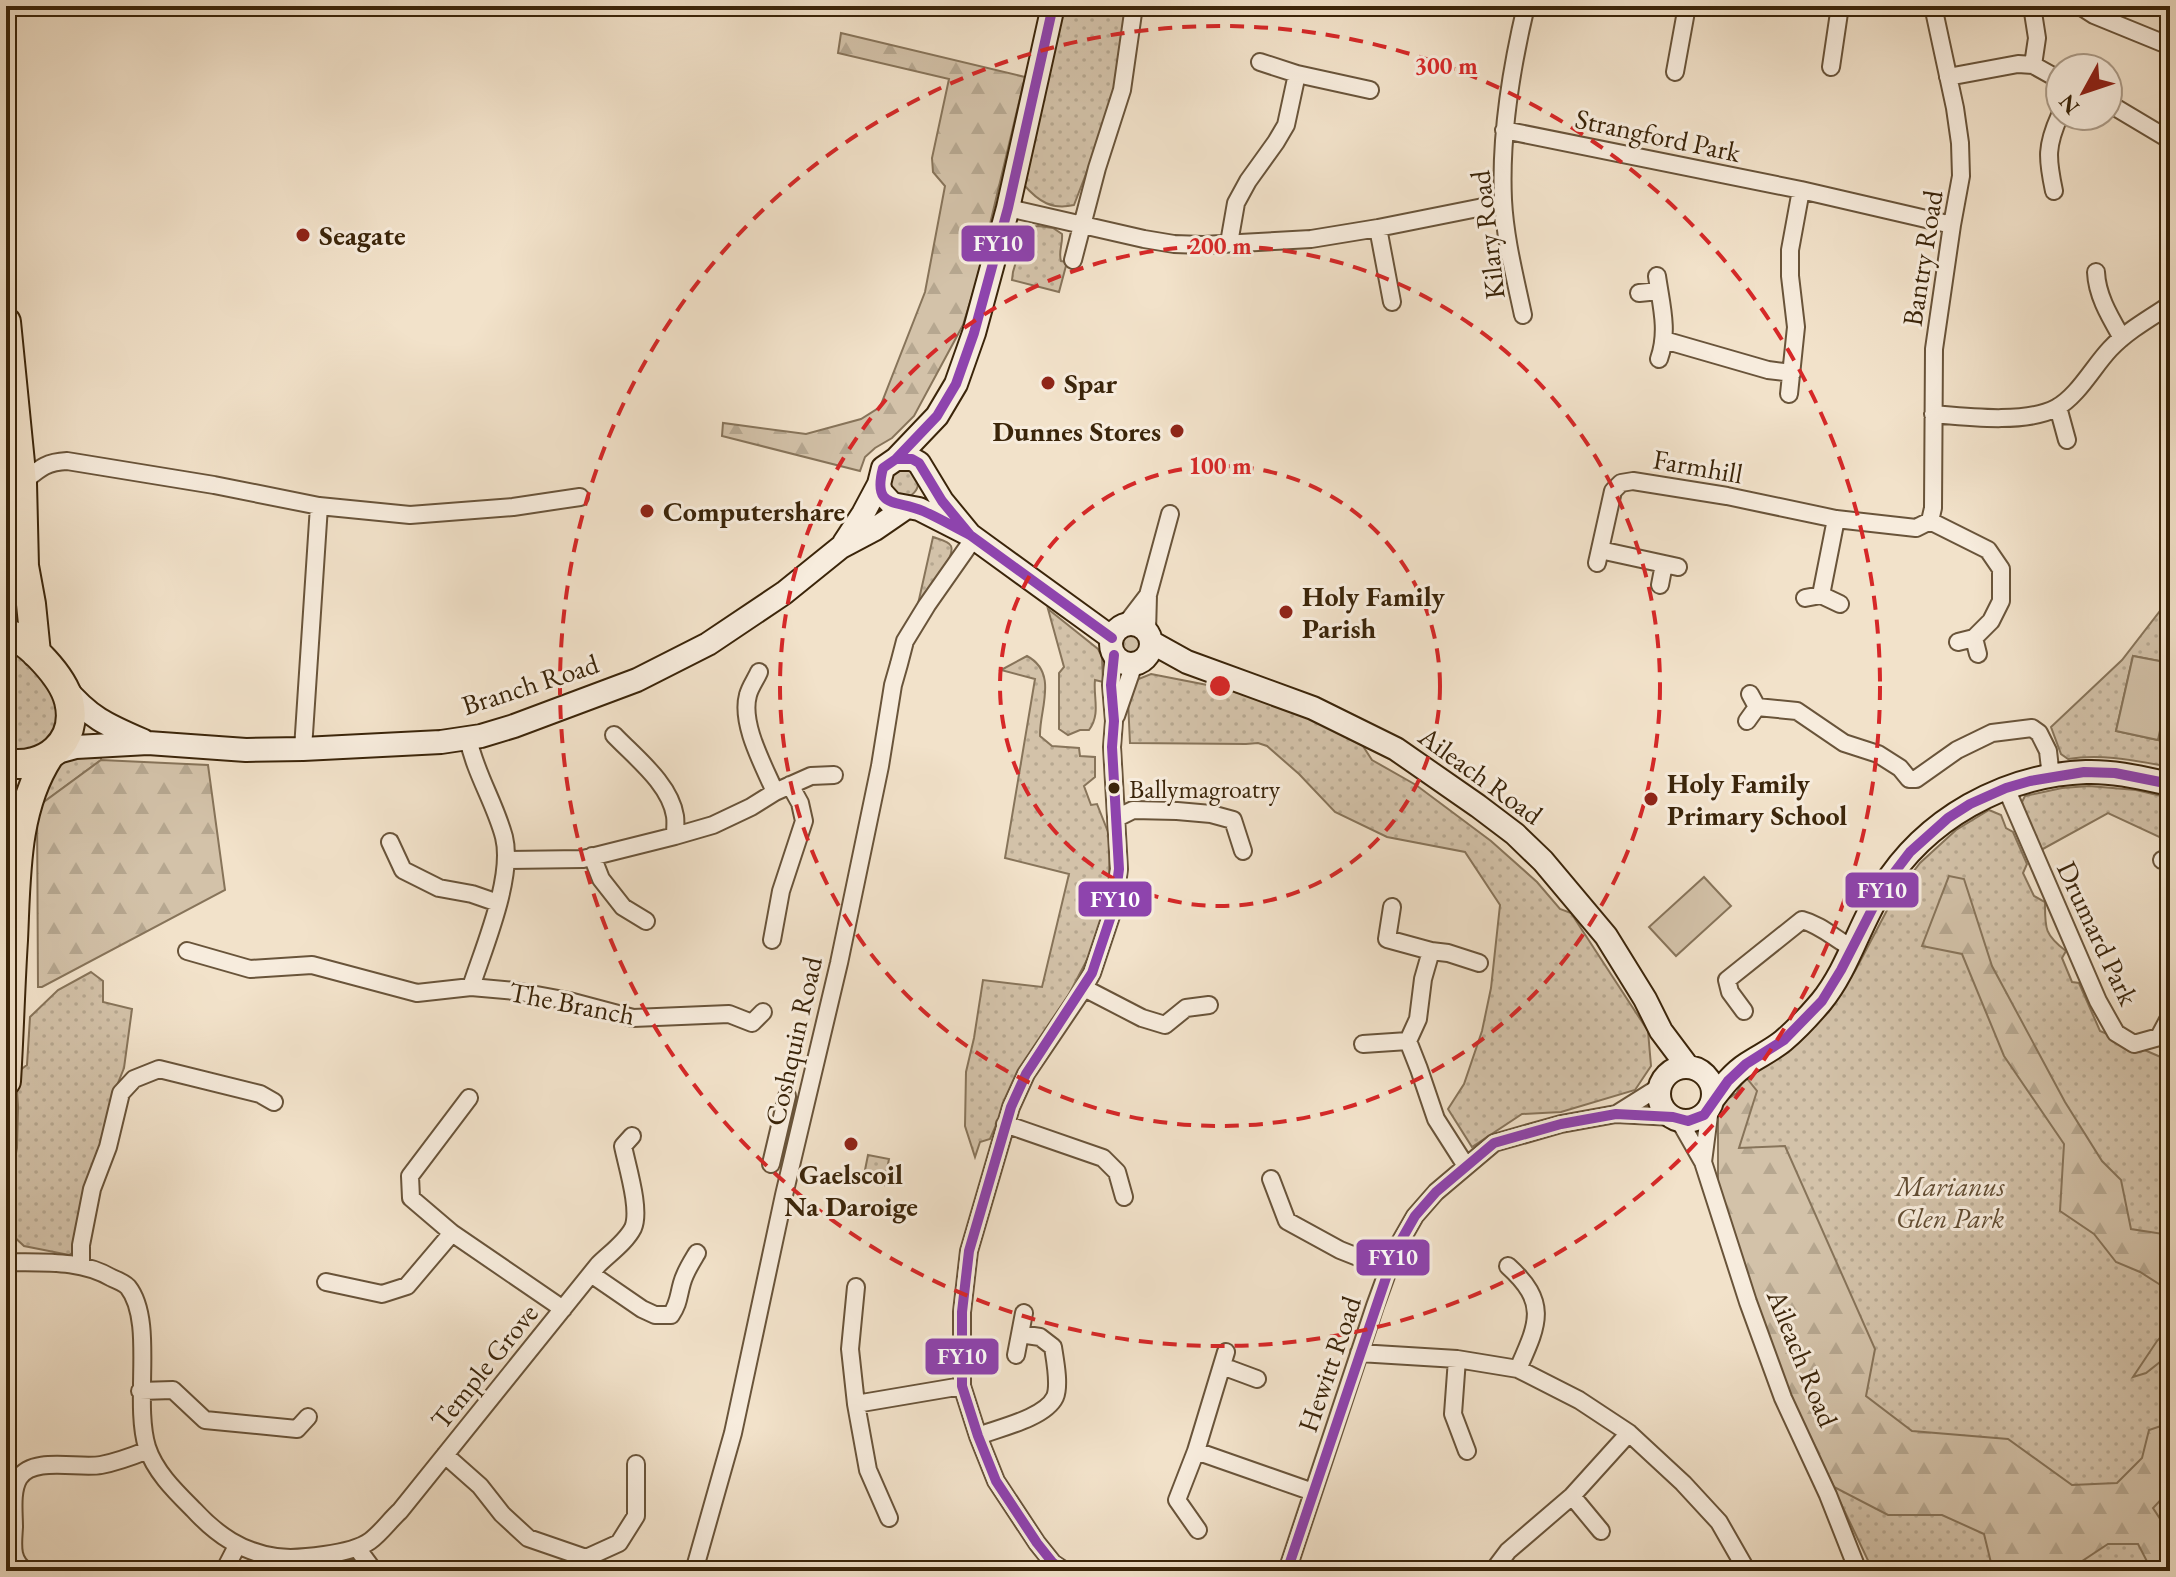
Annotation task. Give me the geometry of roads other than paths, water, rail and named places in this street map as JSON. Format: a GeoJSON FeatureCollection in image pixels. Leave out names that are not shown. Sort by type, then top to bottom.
{"type":"FeatureCollection","features":[{"type":"Feature","properties":{"kind":"highway"},"geometry":{"type":"LineString","coordinates":[[6,322],[22,483],[24,566],[36,653]]}},
{"type":"Feature","properties":{"kind":"highway"},"geometry":{"type":"LineString","coordinates":[[6,603],[24,566]]}},
{"type":"Feature","properties":{"kind":"highway"},"geometry":{"type":"LineString","coordinates":[[6,633],[15,636],[36,653],[61,683],[69,699],[71,715],[68,730],[38,776],[27,804],[15,880],[6,1081]]}},
{"type":"Feature","properties":{"kind":"highway"},"geometry":{"type":"LineString","coordinates":[[6,763],[29,765],[52,755]]}},
{"type":"Feature","properties":{"kind":"highway"},"geometry":{"type":"LineString","coordinates":[[6,800],[15,880]]}},
{"type":"Feature","properties":{"kind":"street"},"geometry":{"type":"LineString","coordinates":[[1053,6],[1008,208],[974,333],[956,384],[937,416],[896,459],[883,468],[879,484],[881,492],[892,504],[934,515],[972,537],[1133,645]]}},
{"type":"Feature","properties":{"kind":"street"},"geometry":{"type":"LineString","coordinates":[[1073,260],[1122,90],[1134,6]]}},
{"type":"Feature","properties":{"kind":"street","name":"Kilary Road"},"geometry":{"type":"LineString","coordinates":[[1523,315],[1503,203],[1504,130],[1526,6]]}},
{"type":"Feature","properties":{"kind":"street"},"geometry":{"type":"LineString","coordinates":[[1675,72],[1687,6]]}},
{"type":"Feature","properties":{"kind":"street"},"geometry":{"type":"LineString","coordinates":[[1831,67],[1840,6]]}},
{"type":"Feature","properties":{"kind":"street","name":"Bantry Road"},"geometry":{"type":"LineString","coordinates":[[1930,521],[1933,508],[1934,349],[1961,176],[1960,143],[1933,6]]}},
{"type":"Feature","properties":{"kind":"street"},"geometry":{"type":"LineString","coordinates":[[2032,6],[2037,38],[2033,65]]}},
{"type":"Feature","properties":{"kind":"street"},"geometry":{"type":"LineString","coordinates":[[2080,6],[2094,15],[2170,46]]}},
{"type":"Feature","properties":{"kind":"street"},"geometry":{"type":"LineString","coordinates":[[1260,62],[1297,74],[1370,90]]}},
{"type":"Feature","properties":{"kind":"street"},"geometry":{"type":"LineString","coordinates":[[1948,77],[2005,66],[2033,65],[2044,71]]}},
{"type":"Feature","properties":{"kind":"street"},"geometry":{"type":"LineString","coordinates":[[1229,243],[1236,203],[1286,125],[1297,74]]}},
{"type":"Feature","properties":{"kind":"street"},"geometry":{"type":"LineString","coordinates":[[2124,113],[2170,140]]}},
{"type":"Feature","properties":{"kind":"street","name":"Strangford Park"},"geometry":{"type":"LineString","coordinates":[[1504,130],[1801,190],[1952,225]]}},
{"type":"Feature","properties":{"kind":"street"},"geometry":{"type":"LineString","coordinates":[[2053,132],[2049,168],[2054,191]]}},
{"type":"Feature","properties":{"kind":"street"},"geometry":{"type":"LineString","coordinates":[[1789,394],[1796,327],[1790,250],[1801,190]]}},
{"type":"Feature","properties":{"kind":"street"},"geometry":{"type":"LineString","coordinates":[[1008,208],[1174,244],[1203,245],[1311,239],[1503,203]]}},
{"type":"Feature","properties":{"kind":"street"},"geometry":{"type":"LineString","coordinates":[[1378,228],[1395,291]]}},
{"type":"Feature","properties":{"kind":"street"},"geometry":{"type":"LineString","coordinates":[[2096,272],[2103,301],[2122,338]]}},
{"type":"Feature","properties":{"kind":"street"},"geometry":{"type":"LineString","coordinates":[[1639,293],[1658,284],[1665,327],[1659,359]]}},
{"type":"Feature","properties":{"kind":"street"},"geometry":{"type":"LineString","coordinates":[[1933,414],[1995,418],[2041,414],[2058,407],[2071,396],[2110,348],[2170,305]]}},
{"type":"Feature","properties":{"kind":"street"},"geometry":{"type":"LineString","coordinates":[[1664,340],[1768,370],[1792,373]]}},
{"type":"Feature","properties":{"kind":"street"},"geometry":{"type":"LineString","coordinates":[[2058,407],[2067,440]]}},
{"type":"Feature","properties":{"kind":"street"},"geometry":{"type":"LineString","coordinates":[[908,506],[926,494],[926,473],[937,416]]}},
{"type":"Feature","properties":{"kind":"street"},"geometry":{"type":"LineString","coordinates":[[896,459],[912,459],[926,473],[942,501],[972,537]]}},
{"type":"Feature","properties":{"kind":"street"},"geometry":{"type":"LineString","coordinates":[[22,483],[43,465],[67,461],[319,506],[410,515],[513,507],[580,497]]}},
{"type":"Feature","properties":{"kind":"street","name":"Farmhill"},"geometry":{"type":"LineString","coordinates":[[1660,585],[1671,565],[1599,556],[1613,491],[1621,483],[1633,481],[1727,496],[1836,519],[1916,528],[1930,521]]}},
{"type":"Feature","properties":{"kind":"street","name":"Branch Road"},"geometry":{"type":"LineString","coordinates":[[841,547],[879,484]]}},
{"type":"Feature","properties":{"kind":"street"},"geometry":{"type":"LineString","coordinates":[[303,749],[319,506]]}},
{"type":"Feature","properties":{"kind":"street","name":"Branch Road"},"geometry":{"type":"LineString","coordinates":[[52,755],[76,747],[148,743],[246,750],[303,749],[441,742],[481,736],[637,680],[708,644],[784,593],[841,547],[908,506]]}},
{"type":"Feature","properties":{"kind":"street"},"geometry":{"type":"LineString","coordinates":[[1055,1568],[996,1481],[978,1436],[962,1386],[962,1312],[969,1251],[1005,1124],[1026,1074],[1092,973],[1114,907],[1119,869],[1112,747],[1114,721],[1170,514]]}},
{"type":"Feature","properties":{"kind":"street"},"geometry":{"type":"LineString","coordinates":[[1836,519],[1813,596],[1840,604]]}},
{"type":"Feature","properties":{"kind":"street"},"geometry":{"type":"LineString","coordinates":[[1930,521],[1988,550],[2001,569],[2001,601],[1991,621],[1970,645]]}},
{"type":"Feature","properties":{"kind":"street","name":"Coshquin Road"},"geometry":{"type":"LineString","coordinates":[[694,1571],[733,1433],[839,963],[880,766],[893,685],[905,641],[972,537]]}},
{"type":"Feature","properties":{"kind":"street","name":"Aileach Road"},"geometry":{"type":"LineString","coordinates":[[1133,645],[1313,708],[1396,749],[1478,806],[1515,834],[1543,861],[1606,936],[1661,1031],[1693,1068]]}},
{"type":"Feature","properties":{"kind":"street"},"geometry":{"type":"LineString","coordinates":[[759,672],[747,696],[751,736],[783,788],[800,803],[804,821],[781,891],[772,940]]}},
{"type":"Feature","properties":{"kind":"street","name":"Branch Road"},"geometry":{"type":"LineString","coordinates":[[61,683],[99,721],[148,743]]}},
{"type":"Feature","properties":{"kind":"street"},"geometry":{"type":"LineString","coordinates":[[1751,707],[1797,711],[1844,743],[1878,754],[1900,768],[1909,779],[1916,779],[1957,750],[1992,733],[2032,728],[2039,733],[2048,751],[2051,777]]}},
{"type":"Feature","properties":{"kind":"street"},"geometry":{"type":"LineString","coordinates":[[614,735],[652,774],[669,797],[675,816],[675,836]]}},
{"type":"Feature","properties":{"kind":"street","name":"The Branch"},"geometry":{"type":"LineString","coordinates":[[468,738],[474,764],[504,837],[506,860],[498,903],[471,987]]}},
{"type":"Feature","properties":{"kind":"street"},"geometry":{"type":"LineString","coordinates":[[1746,1064],[1672,1071],[1662,1082],[1662,1105],[1676,1118],[1696,1119],[1704,1115],[1728,1081],[1746,1064],[1784,1040],[1822,1001],[1884,886],[1910,852],[1948,818],[2006,788],[2051,777],[2084,772],[2115,773],[2170,784]]}},
{"type":"Feature","properties":{"kind":"street"},"geometry":{"type":"LineString","coordinates":[[506,860],[583,859],[675,836],[713,825],[811,776],[834,775]]}},
{"type":"Feature","properties":{"kind":"street","name":"Drumard Park"},"geometry":{"type":"LineString","coordinates":[[2006,788],[2091,987],[2116,1033],[2134,1044],[2164,1042],[2170,1016]]}},
{"type":"Feature","properties":{"kind":"street"},"geometry":{"type":"LineString","coordinates":[[1117,818],[1133,810],[1221,816],[1233,820],[1243,851]]}},
{"type":"Feature","properties":{"kind":"street"},"geometry":{"type":"LineString","coordinates":[[390,842],[403,870],[439,888],[498,903]]}},
{"type":"Feature","properties":{"kind":"street"},"geometry":{"type":"LineString","coordinates":[[592,856],[601,879],[623,907],[646,921]]}},
{"type":"Feature","properties":{"kind":"street"},"geometry":{"type":"LineString","coordinates":[[1392,907],[1387,939],[1479,963]]}},
{"type":"Feature","properties":{"kind":"street"},"geometry":{"type":"LineString","coordinates":[[1744,1011],[1730,992],[1727,980],[1802,920],[1815,924],[1852,948]]}},
{"type":"Feature","properties":{"kind":"street","name":"The Branch"},"geometry":{"type":"LineString","coordinates":[[187,951],[250,969],[312,965],[417,993],[471,987],[515,991],[633,1018],[729,1014],[752,1023],[763,1012]]}},
{"type":"Feature","properties":{"kind":"street"},"geometry":{"type":"LineString","coordinates":[[1431,951],[1423,979],[1418,1019],[1408,1041],[1436,1119],[1466,1166]]}},
{"type":"Feature","properties":{"kind":"street"},"geometry":{"type":"LineString","coordinates":[[1084,988],[1142,1018],[1165,1025],[1186,1008],[1209,1005]]}},
{"type":"Feature","properties":{"kind":"street","name":"Aileach Road"},"geometry":{"type":"LineString","coordinates":[[1661,1031],[1662,1082]]}},
{"type":"Feature","properties":{"kind":"street"},"geometry":{"type":"LineString","coordinates":[[1363,1044],[1408,1041]]}},
{"type":"Feature","properties":{"kind":"street"},"geometry":{"type":"LineString","coordinates":[[1693,1068],[1706,1075],[1711,1082],[1711,1104]]}},
{"type":"Feature","properties":{"kind":"street"},"geometry":{"type":"LineString","coordinates":[[81,1265],[81,1245],[92,1189],[108,1147],[121,1093],[134,1079],[159,1069],[260,1094],[274,1102]]}},
{"type":"Feature","properties":{"kind":"street","name":"Hewitt Road"},"geometry":{"type":"LineString","coordinates":[[1616,1114],[1662,1082]]}},
{"type":"Feature","properties":{"kind":"street"},"geometry":{"type":"LineString","coordinates":[[771,1164],[787,1096]]}},
{"type":"Feature","properties":{"kind":"street","name":"Temple Grove"},"geometry":{"type":"LineString","coordinates":[[469,1098],[410,1176],[411,1198],[452,1233],[563,1309]]}},
{"type":"Feature","properties":{"kind":"street","name":"Aileach Road"},"geometry":{"type":"LineString","coordinates":[[1703,1162],[1711,1104]]}},
{"type":"Feature","properties":{"kind":"street","name":"Hewitt Road"},"geometry":{"type":"LineString","coordinates":[[1287,1571],[1388,1269],[1415,1216],[1436,1192],[1494,1143],[1561,1124],[1616,1114],[1676,1118]]}},
{"type":"Feature","properties":{"kind":"street","name":"Aileach Road"},"geometry":{"type":"LineString","coordinates":[[1676,1118],[1703,1162],[1783,1398],[1828,1495],[1858,1571]]}},
{"type":"Feature","properties":{"kind":"street"},"geometry":{"type":"LineString","coordinates":[[781,1123],[800,1126]]}},
{"type":"Feature","properties":{"kind":"street"},"geometry":{"type":"LineString","coordinates":[[1005,1124],[1103,1158],[1117,1172],[1124,1197]]}},
{"type":"Feature","properties":{"kind":"street","name":"Temple Grove"},"geometry":{"type":"LineString","coordinates":[[6,1262],[81,1265],[105,1273],[127,1286],[140,1314],[142,1428],[148,1450],[160,1471],[203,1521],[237,1546],[264,1555],[305,1558],[357,1548],[371,1541],[400,1511],[591,1274],[634,1226],[635,1208],[623,1146],[632,1136]]}},
{"type":"Feature","properties":{"kind":"street"},"geometry":{"type":"LineString","coordinates":[[1271,1179],[1287,1221],[1340,1250],[1388,1269]]}},
{"type":"Feature","properties":{"kind":"street"},"geometry":{"type":"LineString","coordinates":[[326,1282],[382,1294],[407,1286],[452,1233]]}},
{"type":"Feature","properties":{"kind":"street"},"geometry":{"type":"LineString","coordinates":[[591,1274],[642,1309],[655,1315],[671,1315],[679,1303],[681,1286],[697,1253]]}},
{"type":"Feature","properties":{"kind":"street"},"geometry":{"type":"LineString","coordinates":[[1508,1266],[1524,1281],[1537,1304],[1532,1336],[1518,1369]]}},
{"type":"Feature","properties":{"kind":"street"},"geometry":{"type":"LineString","coordinates":[[856,1287],[850,1349],[856,1404],[868,1470],[889,1518]]}},
{"type":"Feature","properties":{"kind":"street"},"geometry":{"type":"LineString","coordinates":[[1016,1355],[1024,1313]]}},
{"type":"Feature","properties":{"kind":"street"},"geometry":{"type":"LineString","coordinates":[[978,1436],[1039,1414],[1055,1397],[1057,1369],[1053,1347],[1040,1337],[1020,1334]]}},
{"type":"Feature","properties":{"kind":"street"},"geometry":{"type":"LineString","coordinates":[[1359,1353],[1457,1359],[1518,1369],[1579,1400],[1629,1433],[1683,1483],[1719,1522],[1747,1571]]}},
{"type":"Feature","properties":{"kind":"street"},"geometry":{"type":"LineString","coordinates":[[1198,1530],[1177,1500],[1196,1451],[1224,1359],[1257,1379]]}},
{"type":"Feature","properties":{"kind":"street"},"geometry":{"type":"LineString","coordinates":[[1457,1359],[1453,1414],[1467,1451]]}},
{"type":"Feature","properties":{"kind":"street"},"geometry":{"type":"LineString","coordinates":[[856,1404],[962,1386]]}},
{"type":"Feature","properties":{"kind":"street"},"geometry":{"type":"LineString","coordinates":[[140,1391],[173,1390],[205,1420],[297,1429],[308,1417]]}},
{"type":"Feature","properties":{"kind":"street"},"geometry":{"type":"LineString","coordinates":[[1493,1571],[1508,1551],[1572,1496],[1629,1433]]}},
{"type":"Feature","properties":{"kind":"street"},"geometry":{"type":"LineString","coordinates":[[26,1571],[19,1566],[13,1554],[15,1489],[25,1470],[35,1466],[102,1465],[148,1450]]}},
{"type":"Feature","properties":{"kind":"street"},"geometry":{"type":"LineString","coordinates":[[1196,1451],[1313,1492]]}},
{"type":"Feature","properties":{"kind":"street","name":"Temple Grove"},"geometry":{"type":"LineString","coordinates":[[445,1455],[480,1486],[502,1514],[528,1538],[586,1558],[619,1543],[636,1516],[636,1464]]}},
{"type":"Feature","properties":{"kind":"street"},"geometry":{"type":"LineString","coordinates":[[1572,1496],[1601,1531]]}},
{"type":"Feature","properties":{"kind":"street"},"geometry":{"type":"LineString","coordinates":[[224,1571],[237,1546]]}},
{"type":"Feature","properties":{"kind":"street"},"geometry":{"type":"LineString","coordinates":[[357,1548],[374,1571]]}},
{"type":"Feature","properties":{"kind":"place","name":"Seagate"},"geometry":{"type":"Point","coordinates":[303,235]}},
{"type":"Feature","properties":{"kind":"place","name":"Spar"},"geometry":{"type":"Point","coordinates":[1048,383]}},
{"type":"Feature","properties":{"kind":"place","name":"Dunnes Stores"},"geometry":{"type":"Point","coordinates":[1177,431]}},
{"type":"Feature","properties":{"kind":"place","name":"Computershare"},"geometry":{"type":"Point","coordinates":[647,511]}},
{"type":"Feature","properties":{"kind":"place","name":"Holy Family Parish"},"geometry":{"type":"Point","coordinates":[1286,612]}},
{"type":"Feature","properties":{"kind":"place","name":"Ballymagroatry"},"geometry":{"type":"Point","coordinates":[1114,788]}},
{"type":"Feature","properties":{"kind":"place","name":"Holy Family Primary School"},"geometry":{"type":"Point","coordinates":[1651,799]}},
{"type":"Feature","properties":{"kind":"place","name":"Gaelscoil Na Daroige"},"geometry":{"type":"Point","coordinates":[851,1144]}},
{"type":"Feature","properties":{"kind":"park label","name":"Marianus Glen Park"},"geometry":{"type":"Point","coordinates":[1950,1202]}}]}
